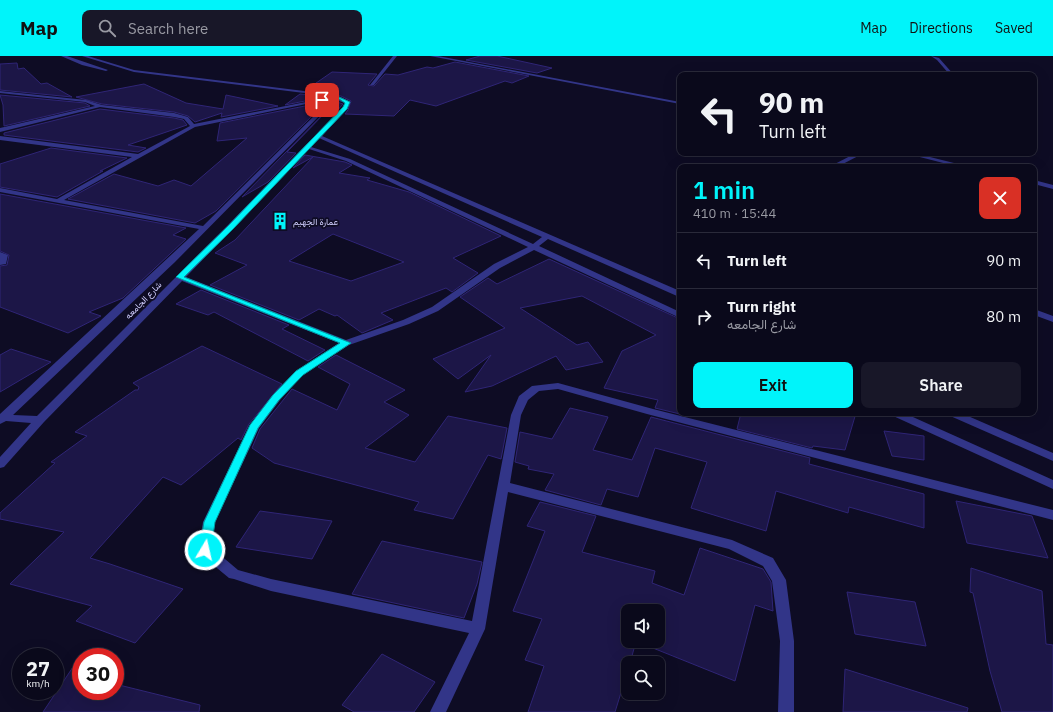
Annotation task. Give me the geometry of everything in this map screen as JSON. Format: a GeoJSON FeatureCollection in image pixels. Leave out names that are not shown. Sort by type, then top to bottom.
{"type":"FeatureCollection","features":[{"type":"Feature","properties":{"kind":"street"},"geometry":{"type":"LineString","coordinates":[[63,56],[83,64],[114,72],[308,96],[322,100]]}},
{"type":"Feature","properties":{"kind":"street"},"geometry":{"type":"LineString","coordinates":[[84,56],[134,71],[300,91],[339,98]]}},
{"type":"Feature","properties":{"kind":"street"},"geometry":{"type":"LineString","coordinates":[[372,84],[395,56]]}},
{"type":"Feature","properties":{"kind":"street"},"geometry":{"type":"LineString","coordinates":[[432,56],[677,102]]}},
{"type":"Feature","properties":{"kind":"street"},"geometry":{"type":"LineString","coordinates":[[933,56],[938,59],[949,72]]}},
{"type":"Feature","properties":{"kind":"street"},"geometry":{"type":"LineString","coordinates":[[0,92],[86,102],[101,106],[174,115],[186,118],[193,126]]}},
{"type":"Feature","properties":{"kind":"street"},"geometry":{"type":"LineString","coordinates":[[57,201],[193,126],[322,100],[339,98]]}},
{"type":"Feature","properties":{"kind":"street","name":"شارع الجامعه"},"geometry":{"type":"LineString","coordinates":[[0,464],[40,420],[231,227],[345,108],[348,102],[339,98]]}},
{"type":"Feature","properties":{"kind":"street","name":"شارع الجامعه"},"geometry":{"type":"LineString","coordinates":[[1,419],[172,260],[327,106],[322,100]]}},
{"type":"Feature","properties":{"kind":"street"},"geometry":{"type":"LineString","coordinates":[[0,130],[101,106]]}},
{"type":"Feature","properties":{"kind":"street"},"geometry":{"type":"LineString","coordinates":[[318,136],[677,293]]}},
{"type":"Feature","properties":{"kind":"street"},"geometry":{"type":"LineString","coordinates":[[0,138],[138,156]]}},
{"type":"Feature","properties":{"kind":"street"},"geometry":{"type":"LineString","coordinates":[[307,147],[348,160],[677,314]]}},
{"type":"Feature","properties":{"kind":"street"},"geometry":{"type":"LineString","coordinates":[[838,164],[855,156]]}},
{"type":"Feature","properties":{"kind":"street"},"geometry":{"type":"LineString","coordinates":[[920,156],[954,164]]}},
{"type":"Feature","properties":{"kind":"street"},"geometry":{"type":"LineString","coordinates":[[1037,183],[1053,187]]}},
{"type":"Feature","properties":{"kind":"street"},"geometry":{"type":"LineString","coordinates":[[0,190],[204,228]]}},
{"type":"Feature","properties":{"kind":"street"},"geometry":{"type":"LineString","coordinates":[[478,630],[271,585],[234,574],[205,550],[209,522],[254,427],[276,398],[299,373],[346,343],[406,322],[435,309],[497,266],[533,247],[548,236]]}},
{"type":"Feature","properties":{"kind":"street"},"geometry":{"type":"LineString","coordinates":[[0,254],[4,255],[3,262],[0,264]]}},
{"type":"Feature","properties":{"kind":"street"},"geometry":{"type":"LineString","coordinates":[[180,277],[346,343]]}},
{"type":"Feature","properties":{"kind":"street"},"geometry":{"type":"LineString","coordinates":[[1037,313],[1053,319]]}},
{"type":"Feature","properties":{"kind":"street"},"geometry":{"type":"LineString","coordinates":[[438,712],[478,630],[516,415],[523,398],[536,388],[558,386],[652,412],[1053,515]]}},
{"type":"Feature","properties":{"kind":"street"},"geometry":{"type":"LineString","coordinates":[[902,416],[1053,485]]}},
{"type":"Feature","properties":{"kind":"street"},"geometry":{"type":"LineString","coordinates":[[959,416],[1053,457]]}},
{"type":"Feature","properties":{"kind":"street"},"geometry":{"type":"LineString","coordinates":[[1,419],[40,420]]}},
{"type":"Feature","properties":{"kind":"street"},"geometry":{"type":"LineString","coordinates":[[503,486],[732,545],[768,562],[779,580],[787,641],[786,712]]}},
{"type":"Feature","properties":{"kind":"building"},"geometry":{"type":"Polygon","coordinates":[[[480,56],[497,56],[552,68],[537,73],[466,60],[480,56]]]}},
{"type":"Feature","properties":{"kind":"building"},"geometry":{"type":"Polygon","coordinates":[[[455,62],[529,76],[512,83],[505,81],[436,106],[410,100],[394,116],[345,114],[351,101],[341,96],[306,90],[332,72],[377,74],[368,85],[374,86],[385,74],[398,75],[427,67],[433,68],[455,62]]]}},
{"type":"Feature","properties":{"kind":"building"},"geometry":{"type":"Polygon","coordinates":[[[17,63],[18,69],[24,68],[41,84],[47,83],[72,97],[0,90],[0,64],[17,63]]]}},
{"type":"Feature","properties":{"kind":"building"},"geometry":{"type":"Polygon","coordinates":[[[144,84],[186,103],[223,109],[226,95],[278,106],[221,117],[222,113],[195,122],[188,116],[174,112],[102,104],[76,97],[144,84]]]}},
{"type":"Feature","properties":{"kind":"building"},"geometry":{"type":"Polygon","coordinates":[[[300,94],[311,95],[309,98],[310,100],[285,105],[300,94]]]}},
{"type":"Feature","properties":{"kind":"building"},"geometry":{"type":"Polygon","coordinates":[[[0,95],[85,103],[90,106],[4,126],[3,105],[0,95]]]}},
{"type":"Feature","properties":{"kind":"building"},"geometry":{"type":"Polygon","coordinates":[[[325,98],[343,104],[335,113],[325,113],[287,152],[296,153],[268,182],[242,197],[330,107],[325,98]]]}},
{"type":"Feature","properties":{"kind":"building"},"geometry":{"type":"Polygon","coordinates":[[[320,103],[322,106],[216,211],[195,223],[68,199],[114,174],[158,186],[174,180],[191,186],[247,138],[217,141],[220,123],[320,103]]]}},
{"type":"Feature","properties":{"kind":"building"},"geometry":{"type":"Polygon","coordinates":[[[100,109],[174,118],[183,120],[187,125],[128,145],[146,148],[138,152],[4,135],[4,133],[100,109]]]}},
{"type":"Feature","properties":{"kind":"building"},"geometry":{"type":"Polygon","coordinates":[[[51,148],[127,158],[100,171],[103,171],[57,197],[0,187],[0,164],[51,148]]]}},
{"type":"Feature","properties":{"kind":"building"},"geometry":{"type":"Polygon","coordinates":[[[305,155],[345,162],[352,165],[339,173],[370,178],[367,180],[409,192],[501,236],[453,258],[478,273],[452,292],[446,288],[381,313],[393,320],[362,333],[337,315],[335,316],[319,309],[299,320],[210,285],[247,265],[215,253],[235,240],[313,157],[293,168],[305,155]],[[333,234],[289,261],[351,281],[404,262],[333,234]]]}},
{"type":"Feature","properties":{"kind":"building"},"geometry":{"type":"Polygon","coordinates":[[[0,194],[186,228],[173,235],[186,239],[123,298],[89,312],[101,316],[68,333],[0,307],[0,266],[7,265],[9,255],[0,251],[0,194]]]}},
{"type":"Feature","properties":{"kind":"building"},"geometry":{"type":"Polygon","coordinates":[[[549,259],[677,318],[677,413],[655,408],[658,400],[604,388],[622,351],[656,335],[582,296],[520,308],[577,345],[588,342],[603,362],[566,370],[556,356],[492,386],[465,392],[491,355],[458,379],[433,359],[505,328],[460,297],[488,278],[497,284],[549,259]]]}},
{"type":"Feature","properties":{"kind":"building"},"geometry":{"type":"Polygon","coordinates":[[[201,290],[289,325],[282,329],[325,350],[308,361],[214,312],[208,315],[176,304],[201,290]]]}},
{"type":"Feature","properties":{"kind":"building"},"geometry":{"type":"Polygon","coordinates":[[[202,346],[282,384],[249,424],[241,440],[238,438],[181,485],[163,477],[90,558],[183,589],[135,643],[76,621],[92,606],[10,584],[64,532],[0,519],[0,513],[55,463],[51,462],[87,436],[75,432],[135,390],[138,390],[139,387],[133,383],[202,346]]]}},
{"type":"Feature","properties":{"kind":"building"},"geometry":{"type":"Polygon","coordinates":[[[11,349],[51,362],[0,392],[0,355],[11,349]]]}},
{"type":"Feature","properties":{"kind":"building"},"geometry":{"type":"Polygon","coordinates":[[[336,355],[405,390],[384,402],[409,415],[365,448],[415,462],[448,416],[507,428],[501,459],[488,455],[453,519],[414,510],[419,502],[274,463],[252,448],[260,429],[292,389],[337,410],[350,384],[318,367],[336,355]]]}},
{"type":"Feature","properties":{"kind":"building"},"geometry":{"type":"Polygon","coordinates":[[[570,408],[608,417],[593,450],[632,460],[651,417],[810,458],[809,464],[924,494],[924,528],[849,507],[848,513],[776,491],[766,531],[691,508],[707,462],[655,448],[638,497],[607,489],[601,505],[545,490],[554,474],[528,469],[529,466],[515,462],[520,432],[552,439],[570,408]]]}},
{"type":"Feature","properties":{"kind":"building"},"geometry":{"type":"Polygon","coordinates":[[[740,416],[855,416],[845,450],[813,446],[812,448],[737,429],[740,416]]]}},
{"type":"Feature","properties":{"kind":"building"},"geometry":{"type":"Polygon","coordinates":[[[884,431],[924,436],[924,460],[892,456],[884,431]]]}},
{"type":"Feature","properties":{"kind":"building"},"geometry":{"type":"Polygon","coordinates":[[[956,501],[1032,516],[1048,558],[967,543],[956,501]]]}},
{"type":"Feature","properties":{"kind":"building"},"geometry":{"type":"Polygon","coordinates":[[[540,502],[596,516],[582,552],[655,571],[652,583],[684,595],[700,548],[763,569],[771,582],[773,611],[755,605],[735,681],[653,648],[665,648],[665,604],[621,604],[621,648],[634,648],[632,656],[621,656],[621,693],[615,712],[528,712],[544,666],[525,660],[542,619],[513,611],[545,531],[527,526],[540,502]]]}},
{"type":"Feature","properties":{"kind":"building"},"geometry":{"type":"Polygon","coordinates":[[[260,511],[332,521],[312,559],[236,547],[260,511]]]}},
{"type":"Feature","properties":{"kind":"building"},"geometry":{"type":"Polygon","coordinates":[[[382,541],[482,562],[477,584],[464,618],[352,594],[382,541]]]}},
{"type":"Feature","properties":{"kind":"building"},"geometry":{"type":"Polygon","coordinates":[[[971,568],[1042,591],[1046,644],[1053,645],[1053,712],[1002,712],[990,671],[973,593],[970,592],[971,568]]]}},
{"type":"Feature","properties":{"kind":"building"},"geometry":{"type":"Polygon","coordinates":[[[847,592],[915,602],[926,646],[855,634],[847,592]]]}},
{"type":"Feature","properties":{"kind":"building"},"geometry":{"type":"Polygon","coordinates":[[[382,654],[435,682],[414,712],[354,712],[342,705],[382,654]]]}},
{"type":"Feature","properties":{"kind":"building"},"geometry":{"type":"Polygon","coordinates":[[[72,668],[72,700],[124,700],[124,686],[200,705],[199,712],[43,712],[51,700],[64,700],[64,680],[72,668]]]}},
{"type":"Feature","properties":{"kind":"building"},"geometry":{"type":"Polygon","coordinates":[[[845,669],[968,708],[967,712],[843,712],[845,669]]]}},
{"type":"Feature","properties":{"kind":"place","name":"عمارة الجهيم"},"geometry":{"type":"Point","coordinates":[280,221]}},
{"type":"Feature","properties":{"kind":"route"},"geometry":{"type":"LineString","coordinates":[[205,550],[209,522],[254,427],[276,398],[299,373],[346,343],[180,277],[231,227],[345,108],[348,102],[339,98],[322,100]]}}]}
